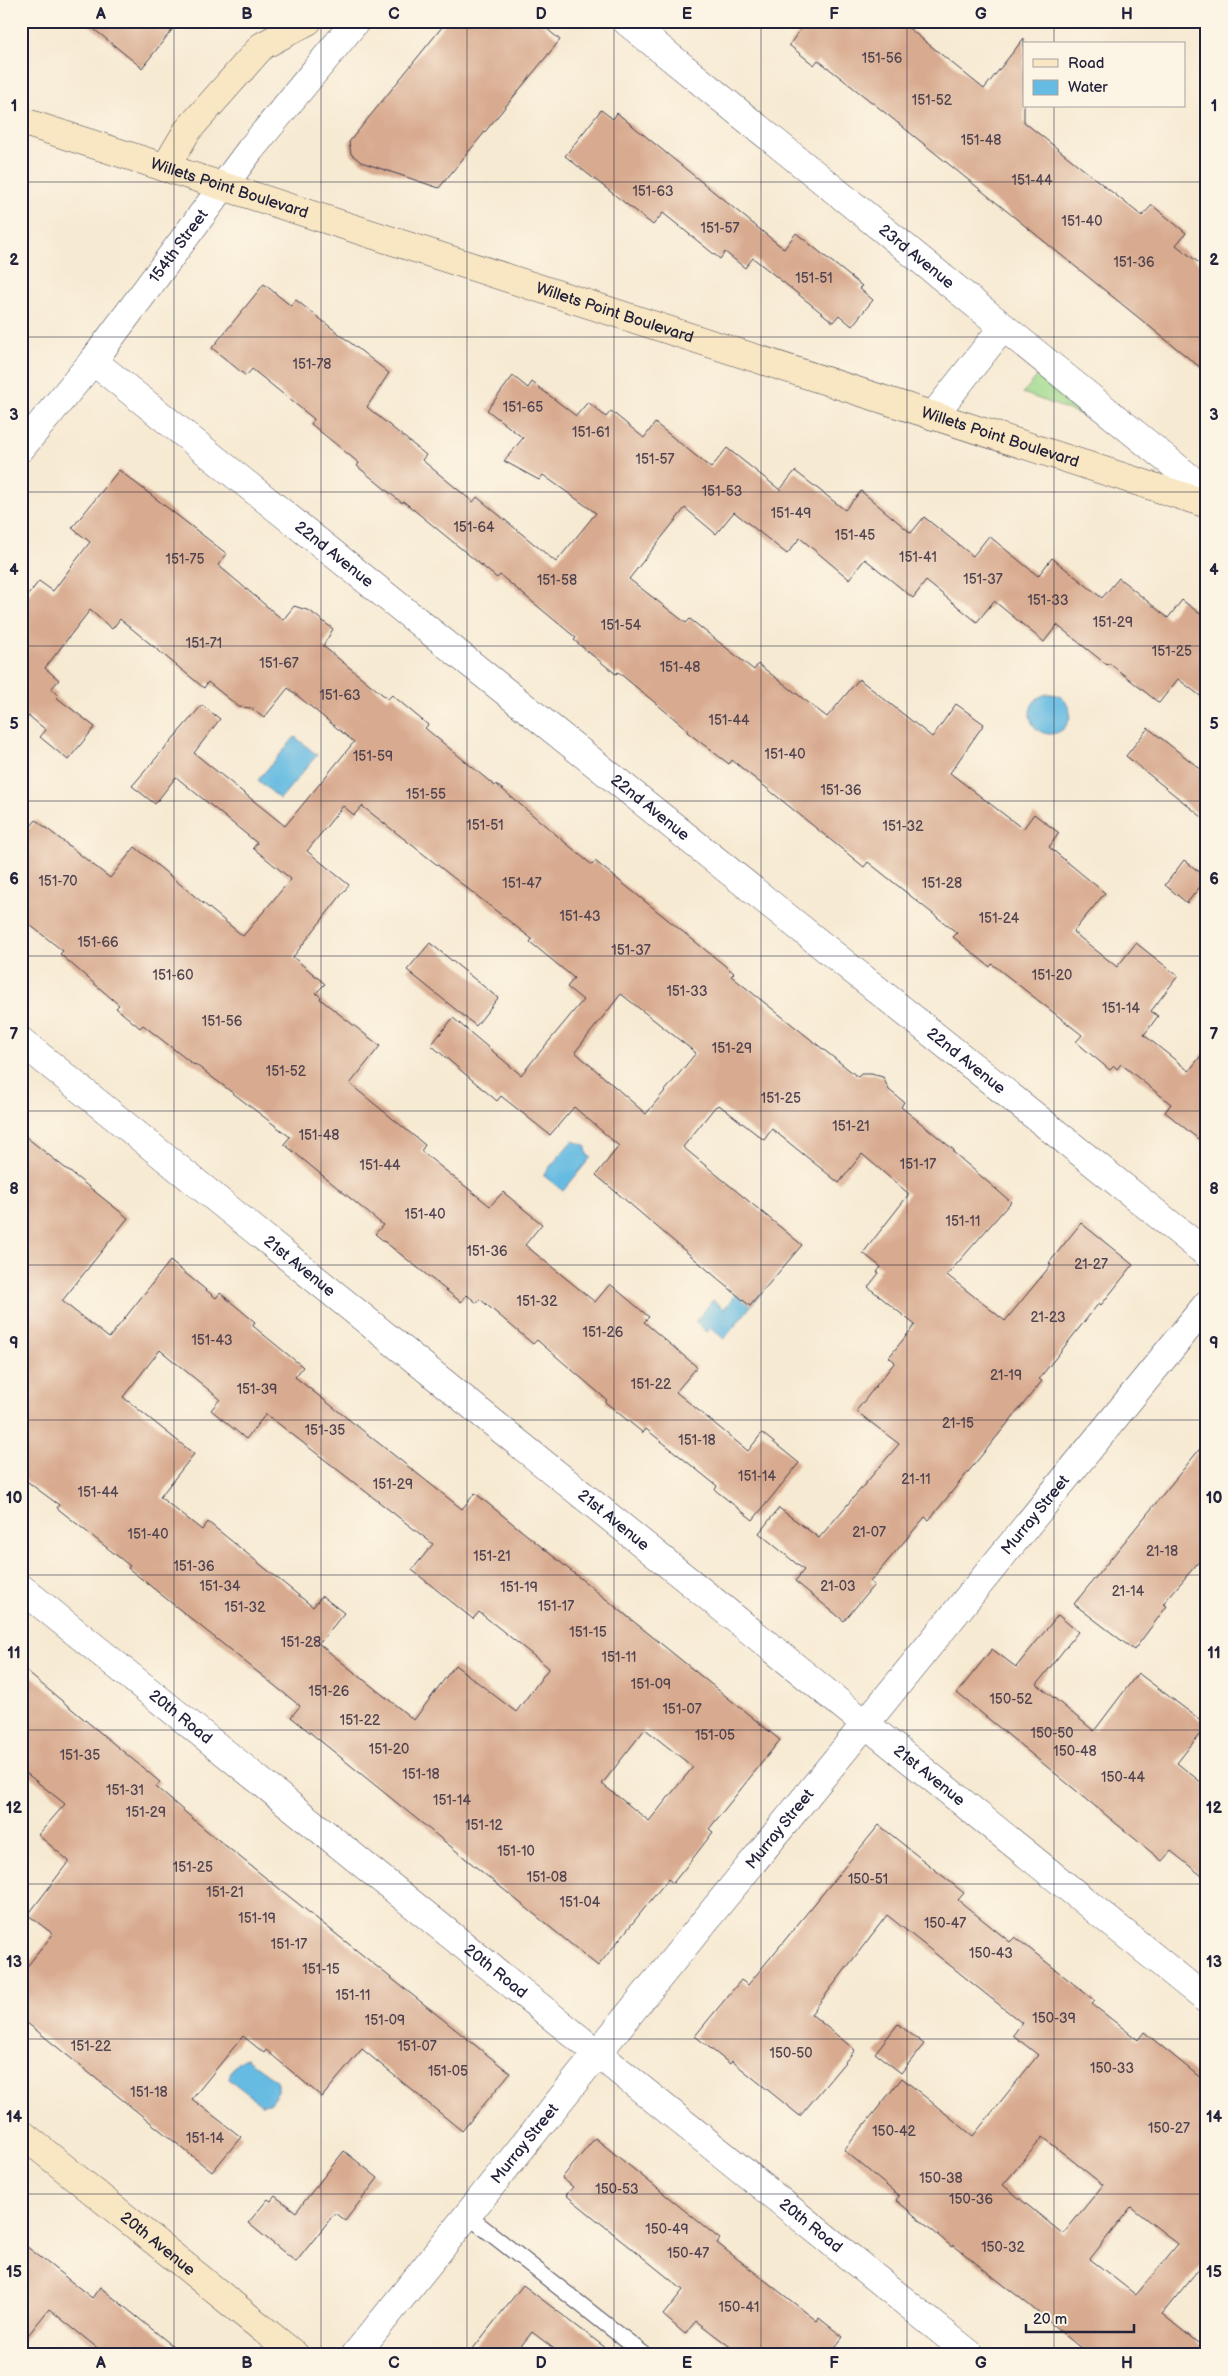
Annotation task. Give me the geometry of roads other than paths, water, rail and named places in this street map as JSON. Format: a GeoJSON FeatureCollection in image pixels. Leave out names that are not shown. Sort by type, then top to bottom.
{"type":"FeatureCollection","features":[{"type":"Feature","properties":{"kind":"street"},"geometry":{"type":"LineString","coordinates":[[165,168],[187,131],[262,46],[308,21]]}},
{"type":"Feature","properties":{"kind":"street","name":"154th Street"},"geometry":{"type":"LineString","coordinates":[[21,448],[93,360],[250,150],[356,21]]}},
{"type":"Feature","properties":{"kind":"street","name":"23rd Avenue"},"geometry":{"type":"LineString","coordinates":[[626,21],[1207,492]]}},
{"type":"Feature","properties":{"kind":"street","name":"Willets Point Boulevard"},"geometry":{"type":"LineString","coordinates":[[21,121],[1207,504]]}},
{"type":"Feature","properties":{"kind":"street"},"geometry":{"type":"LineString","coordinates":[[933,416],[1003,327]]}},
{"type":"Feature","properties":{"kind":"street","name":"22nd Avenue"},"geometry":{"type":"LineString","coordinates":[[93,360],[1207,1254]]}},
{"type":"Feature","properties":{"kind":"street","name":"21st Avenue"},"geometry":{"type":"LineString","coordinates":[[21,1042],[1207,2000]]}},
{"type":"Feature","properties":{"kind":"street","name":"Murray Street"},"geometry":{"type":"LineString","coordinates":[[355,2355],[1207,1304]]}},
{"type":"Feature","properties":{"kind":"street","name":"20th Road"},"geometry":{"type":"LineString","coordinates":[[21,1588],[971,2355]]}},
{"type":"Feature","properties":{"kind":"street","name":"20th Avenue"},"geometry":{"type":"LineString","coordinates":[[21,2133],[295,2355]]}},
{"type":"Feature","properties":{"kind":"lane"},"geometry":{"type":"LineString","coordinates":[[467,2215],[645,2355]]}},
{"type":"Feature","properties":{"kind":"water"},"geometry":{"type":"Polygon","coordinates":[[[1054,694],[1061,697],[1067,703],[1070,714],[1069,722],[1061,731],[1054,734],[1046,734],[1039,731],[1031,722],[1030,710],[1033,703],[1042,695],[1054,694]]]}},
{"type":"Feature","properties":{"kind":"water"},"geometry":{"type":"Polygon","coordinates":[[[295,737],[317,755],[280,799],[258,780],[295,737]]]}},
{"type":"Feature","properties":{"kind":"water"},"geometry":{"type":"Polygon","coordinates":[[[572,1141],[585,1145],[588,1156],[591,1157],[563,1191],[543,1175],[572,1141]]]}},
{"type":"Feature","properties":{"kind":"water"},"geometry":{"type":"Polygon","coordinates":[[[753,1273],[768,1285],[724,1339],[711,1328],[707,1332],[695,1322],[713,1300],[724,1309],[753,1273]]]}},
{"type":"Feature","properties":{"kind":"water"},"geometry":{"type":"Polygon","coordinates":[[[246,2058],[278,2082],[278,2092],[270,2103],[261,2104],[229,2079],[234,2066],[246,2058]]]}}]}
